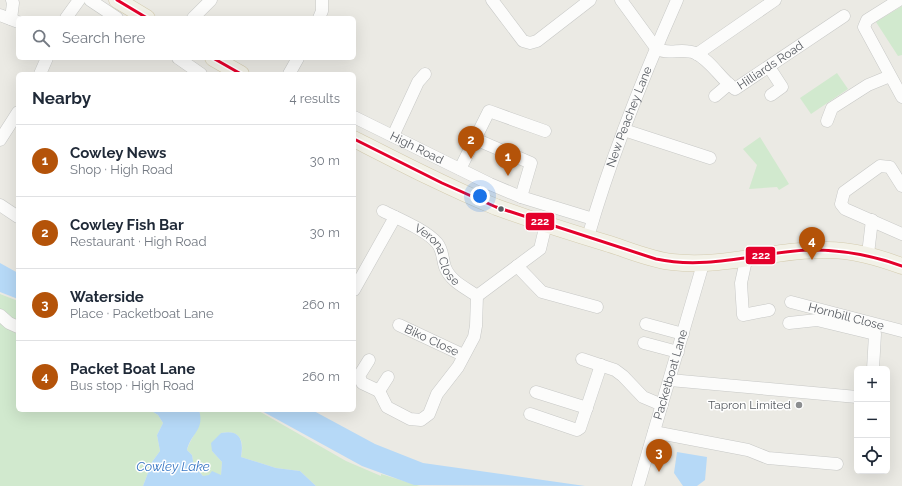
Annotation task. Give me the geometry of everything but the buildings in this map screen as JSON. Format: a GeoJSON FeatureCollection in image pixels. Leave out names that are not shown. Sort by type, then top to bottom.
{"type":"FeatureCollection","features":[{"type":"Feature","properties":{"kind":"main road"},"geometry":{"type":"LineString","coordinates":[[117,0],[144,16]]}},
{"type":"Feature","properties":{"kind":"main road"},"geometry":{"type":"LineString","coordinates":[[216,60],[238,72]]}},
{"type":"Feature","properties":{"kind":"main road","name":"High Road"},"geometry":{"type":"LineString","coordinates":[[356,140],[426,176],[497,207],[546,224],[671,262],[703,264],[746,260],[814,250],[868,254],[902,266]]}},
{"type":"Feature","properties":{"kind":"street"},"geometry":{"type":"LineString","coordinates":[[10,19],[13,3],[12,0]]}},
{"type":"Feature","properties":{"kind":"street"},"geometry":{"type":"LineString","coordinates":[[68,16],[80,0]]}},
{"type":"Feature","properties":{"kind":"street"},"geometry":{"type":"LineString","coordinates":[[90,0],[114,16]]}},
{"type":"Feature","properties":{"kind":"street"},"geometry":{"type":"LineString","coordinates":[[195,16],[211,0]]}},
{"type":"Feature","properties":{"kind":"street"},"geometry":{"type":"LineString","coordinates":[[319,16],[322,11],[322,0]]}},
{"type":"Feature","properties":{"kind":"street"},"geometry":{"type":"LineString","coordinates":[[492,0],[523,42],[530,43],[537,41],[590,0]]}},
{"type":"Feature","properties":{"kind":"street"},"geometry":{"type":"LineString","coordinates":[[621,0],[656,48],[665,52],[688,50],[697,54],[775,0]]}},
{"type":"Feature","properties":{"kind":"street","name":"New Peachey Lane"},"geometry":{"type":"LineString","coordinates":[[588,237],[606,178],[624,130],[656,48],[677,0]]}},
{"type":"Feature","properties":{"kind":"street"},"geometry":{"type":"LineString","coordinates":[[899,0],[881,4],[865,21],[864,28],[902,97]]}},
{"type":"Feature","properties":{"kind":"street","name":"Hilliards Road"},"geometry":{"type":"LineString","coordinates":[[697,54],[708,62],[729,84],[737,89],[844,16]]}},
{"type":"Feature","properties":{"kind":"street"},"geometry":{"type":"LineString","coordinates":[[41,72],[46,60]]}},
{"type":"Feature","properties":{"kind":"street"},"geometry":{"type":"LineString","coordinates":[[181,60],[198,72]]}},
{"type":"Feature","properties":{"kind":"street"},"geometry":{"type":"LineString","coordinates":[[290,72],[297,60]]}},
{"type":"Feature","properties":{"kind":"street"},"geometry":{"type":"LineString","coordinates":[[769,67],[785,91],[770,95]]}},
{"type":"Feature","properties":{"kind":"street"},"geometry":{"type":"LineString","coordinates":[[393,136],[418,82],[425,74]]}},
{"type":"Feature","properties":{"kind":"street"},"geometry":{"type":"LineString","coordinates":[[827,121],[832,108],[868,85],[890,76]]}},
{"type":"Feature","properties":{"kind":"street"},"geometry":{"type":"LineString","coordinates":[[715,96],[729,84]]}},
{"type":"Feature","properties":{"kind":"street"},"geometry":{"type":"LineString","coordinates":[[460,169],[489,110],[545,131]]}},
{"type":"Feature","properties":{"kind":"street"},"geometry":{"type":"LineString","coordinates":[[0,140],[16,115]]}},
{"type":"Feature","properties":{"kind":"street","name":"High Road"},"geometry":{"type":"LineString","coordinates":[[356,119],[521,197],[593,220]]}},
{"type":"Feature","properties":{"kind":"street"},"geometry":{"type":"LineString","coordinates":[[624,130],[710,158]]}},
{"type":"Feature","properties":{"kind":"street"},"geometry":{"type":"LineString","coordinates":[[475,139],[531,163],[521,197]]}},
{"type":"Feature","properties":{"kind":"street"},"geometry":{"type":"LineString","coordinates":[[902,186],[890,167],[880,166],[844,192],[841,204],[845,209],[902,234]]}},
{"type":"Feature","properties":{"kind":"street"},"geometry":{"type":"LineString","coordinates":[[0,205],[16,216]]}},
{"type":"Feature","properties":{"kind":"street","name":"Verona Close"},"geometry":{"type":"LineString","coordinates":[[383,211],[435,242],[441,251],[445,267],[449,274],[454,280],[477,296]]}},
{"type":"Feature","properties":{"kind":"street","name":"Verona Close"},"geometry":{"type":"LineString","coordinates":[[356,284],[395,217]]}},
{"type":"Feature","properties":{"kind":"street"},"geometry":{"type":"LineString","coordinates":[[868,254],[872,220]]}},
{"type":"Feature","properties":{"kind":"street"},"geometry":{"type":"LineString","coordinates":[[369,360],[359,378],[362,382],[380,395],[387,407],[410,420],[421,420],[430,412],[437,394],[458,367],[463,355],[474,337],[477,296],[540,249],[546,224]]}},
{"type":"Feature","properties":{"kind":"street"},"geometry":{"type":"LineString","coordinates":[[746,260],[741,283],[743,315],[769,310]]}},
{"type":"Feature","properties":{"kind":"street","name":"Packetboat Lane"},"geometry":{"type":"LineString","coordinates":[[638,486],[703,264]]}},
{"type":"Feature","properties":{"kind":"street"},"geometry":{"type":"LineString","coordinates":[[517,266],[542,292],[597,307]]}},
{"type":"Feature","properties":{"kind":"street","name":"Hornbill Close"},"geometry":{"type":"LineString","coordinates":[[791,302],[902,332]]}},
{"type":"Feature","properties":{"kind":"street"},"geometry":{"type":"LineString","coordinates":[[0,315],[16,327]]}},
{"type":"Feature","properties":{"kind":"street"},"geometry":{"type":"LineString","coordinates":[[789,323],[817,320],[876,334],[873,366]]}},
{"type":"Feature","properties":{"kind":"street"},"geometry":{"type":"LineString","coordinates":[[646,324],[683,334]]}},
{"type":"Feature","properties":{"kind":"street","name":"Biko Close"},"geometry":{"type":"LineString","coordinates":[[399,325],[463,355]]}},
{"type":"Feature","properties":{"kind":"street"},"geometry":{"type":"LineString","coordinates":[[644,343],[678,352]]}},
{"type":"Feature","properties":{"kind":"street"},"geometry":{"type":"LineString","coordinates":[[582,359],[615,370],[623,376],[643,397],[662,405]]}},
{"type":"Feature","properties":{"kind":"street"},"geometry":{"type":"LineString","coordinates":[[530,414],[577,430],[580,428],[601,365]]}},
{"type":"Feature","properties":{"kind":"street"},"geometry":{"type":"LineString","coordinates":[[380,395],[388,377]]}},
{"type":"Feature","properties":{"kind":"street"},"geometry":{"type":"LineString","coordinates":[[670,380],[854,398]]}},
{"type":"Feature","properties":{"kind":"street"},"geometry":{"type":"LineString","coordinates":[[536,392],[587,408]]}},
{"type":"Feature","properties":{"kind":"street"},"geometry":{"type":"LineString","coordinates":[[654,432],[748,450],[768,458],[837,464]]}},
{"type":"Feature","properties":{"kind":"green space"},"geometry":{"type":"Polygon","coordinates":[[[902,6],[902,55],[898,56],[876,22],[902,6]]]}},
{"type":"Feature","properties":{"kind":"green space"},"geometry":{"type":"Polygon","coordinates":[[[837,73],[848,89],[811,114],[800,98],[837,73]]]}},
{"type":"Feature","properties":{"kind":"green space"},"geometry":{"type":"Polygon","coordinates":[[[760,137],[789,184],[779,190],[777,187],[749,189],[757,165],[743,149],[760,137]]]}},
{"type":"Feature","properties":{"kind":"green space"},"geometry":{"type":"Polygon","coordinates":[[[0,294],[16,300],[16,412],[153,412],[158,415],[163,423],[157,435],[160,451],[152,462],[143,486],[0,486],[0,294]]]}},
{"type":"Feature","properties":{"kind":"green space"},"geometry":{"type":"Polygon","coordinates":[[[199,412],[260,412],[346,461],[381,476],[381,474],[420,486],[316,486],[300,471],[276,468],[241,457],[242,446],[239,437],[236,434],[227,432],[221,433],[212,451],[222,462],[221,475],[203,476],[194,466],[192,455],[187,450],[198,426],[199,412]]]}},
{"type":"Feature","properties":{"kind":"water"},"geometry":{"type":"Polygon","coordinates":[[[0,263],[16,272],[16,298],[0,292],[0,263]]]}},
{"type":"Feature","properties":{"kind":"water","name":"Cowley Lake"},"geometry":{"type":"Polygon","coordinates":[[[153,412],[199,412],[199,427],[187,450],[192,455],[194,466],[203,476],[209,475],[212,471],[221,475],[222,462],[212,451],[211,443],[221,433],[227,432],[236,434],[239,437],[242,446],[241,457],[276,468],[300,471],[316,486],[143,486],[152,462],[160,451],[157,435],[163,423],[158,415],[153,412]]]}},
{"type":"Feature","properties":{"kind":"water"},"geometry":{"type":"Polygon","coordinates":[[[264,412],[316,412],[375,444],[423,463],[585,486],[414,485],[362,466],[264,412]]]}},
{"type":"Feature","properties":{"kind":"water"},"geometry":{"type":"Polygon","coordinates":[[[677,452],[707,457],[705,480],[697,486],[683,486],[674,473],[677,452]]]}},
{"type":"Feature","properties":{"kind":"transit line","name":"222"},"geometry":{"type":"LineString","coordinates":[[117,0],[144,16]]}},
{"type":"Feature","properties":{"kind":"transit line","name":"222"},"geometry":{"type":"LineString","coordinates":[[216,60],[238,72]]}},
{"type":"Feature","properties":{"kind":"transit line","name":"222"},"geometry":{"type":"LineString","coordinates":[[356,140],[442,183],[496,207],[656,259],[675,262],[713,262],[788,252],[819,250],[855,254],[902,266]]}},
{"type":"Feature","properties":{"kind":"place","name":"Cowley Fish Bar"},"geometry":{"type":"Point","coordinates":[471,159]}},
{"type":"Feature","properties":{"kind":"place","name":"Cowley News"},"geometry":{"type":"Point","coordinates":[508,176]}},
{"type":"Feature","properties":{"kind":"place","name":"Packet Boat Lane"},"geometry":{"type":"Point","coordinates":[812,260]}},
{"type":"Feature","properties":{"kind":"place","name":"Tapron Limited"},"geometry":{"type":"Point","coordinates":[799,405]}},
{"type":"Feature","properties":{"kind":"place","name":"Waterside"},"geometry":{"type":"Point","coordinates":[659,472]}}]}
